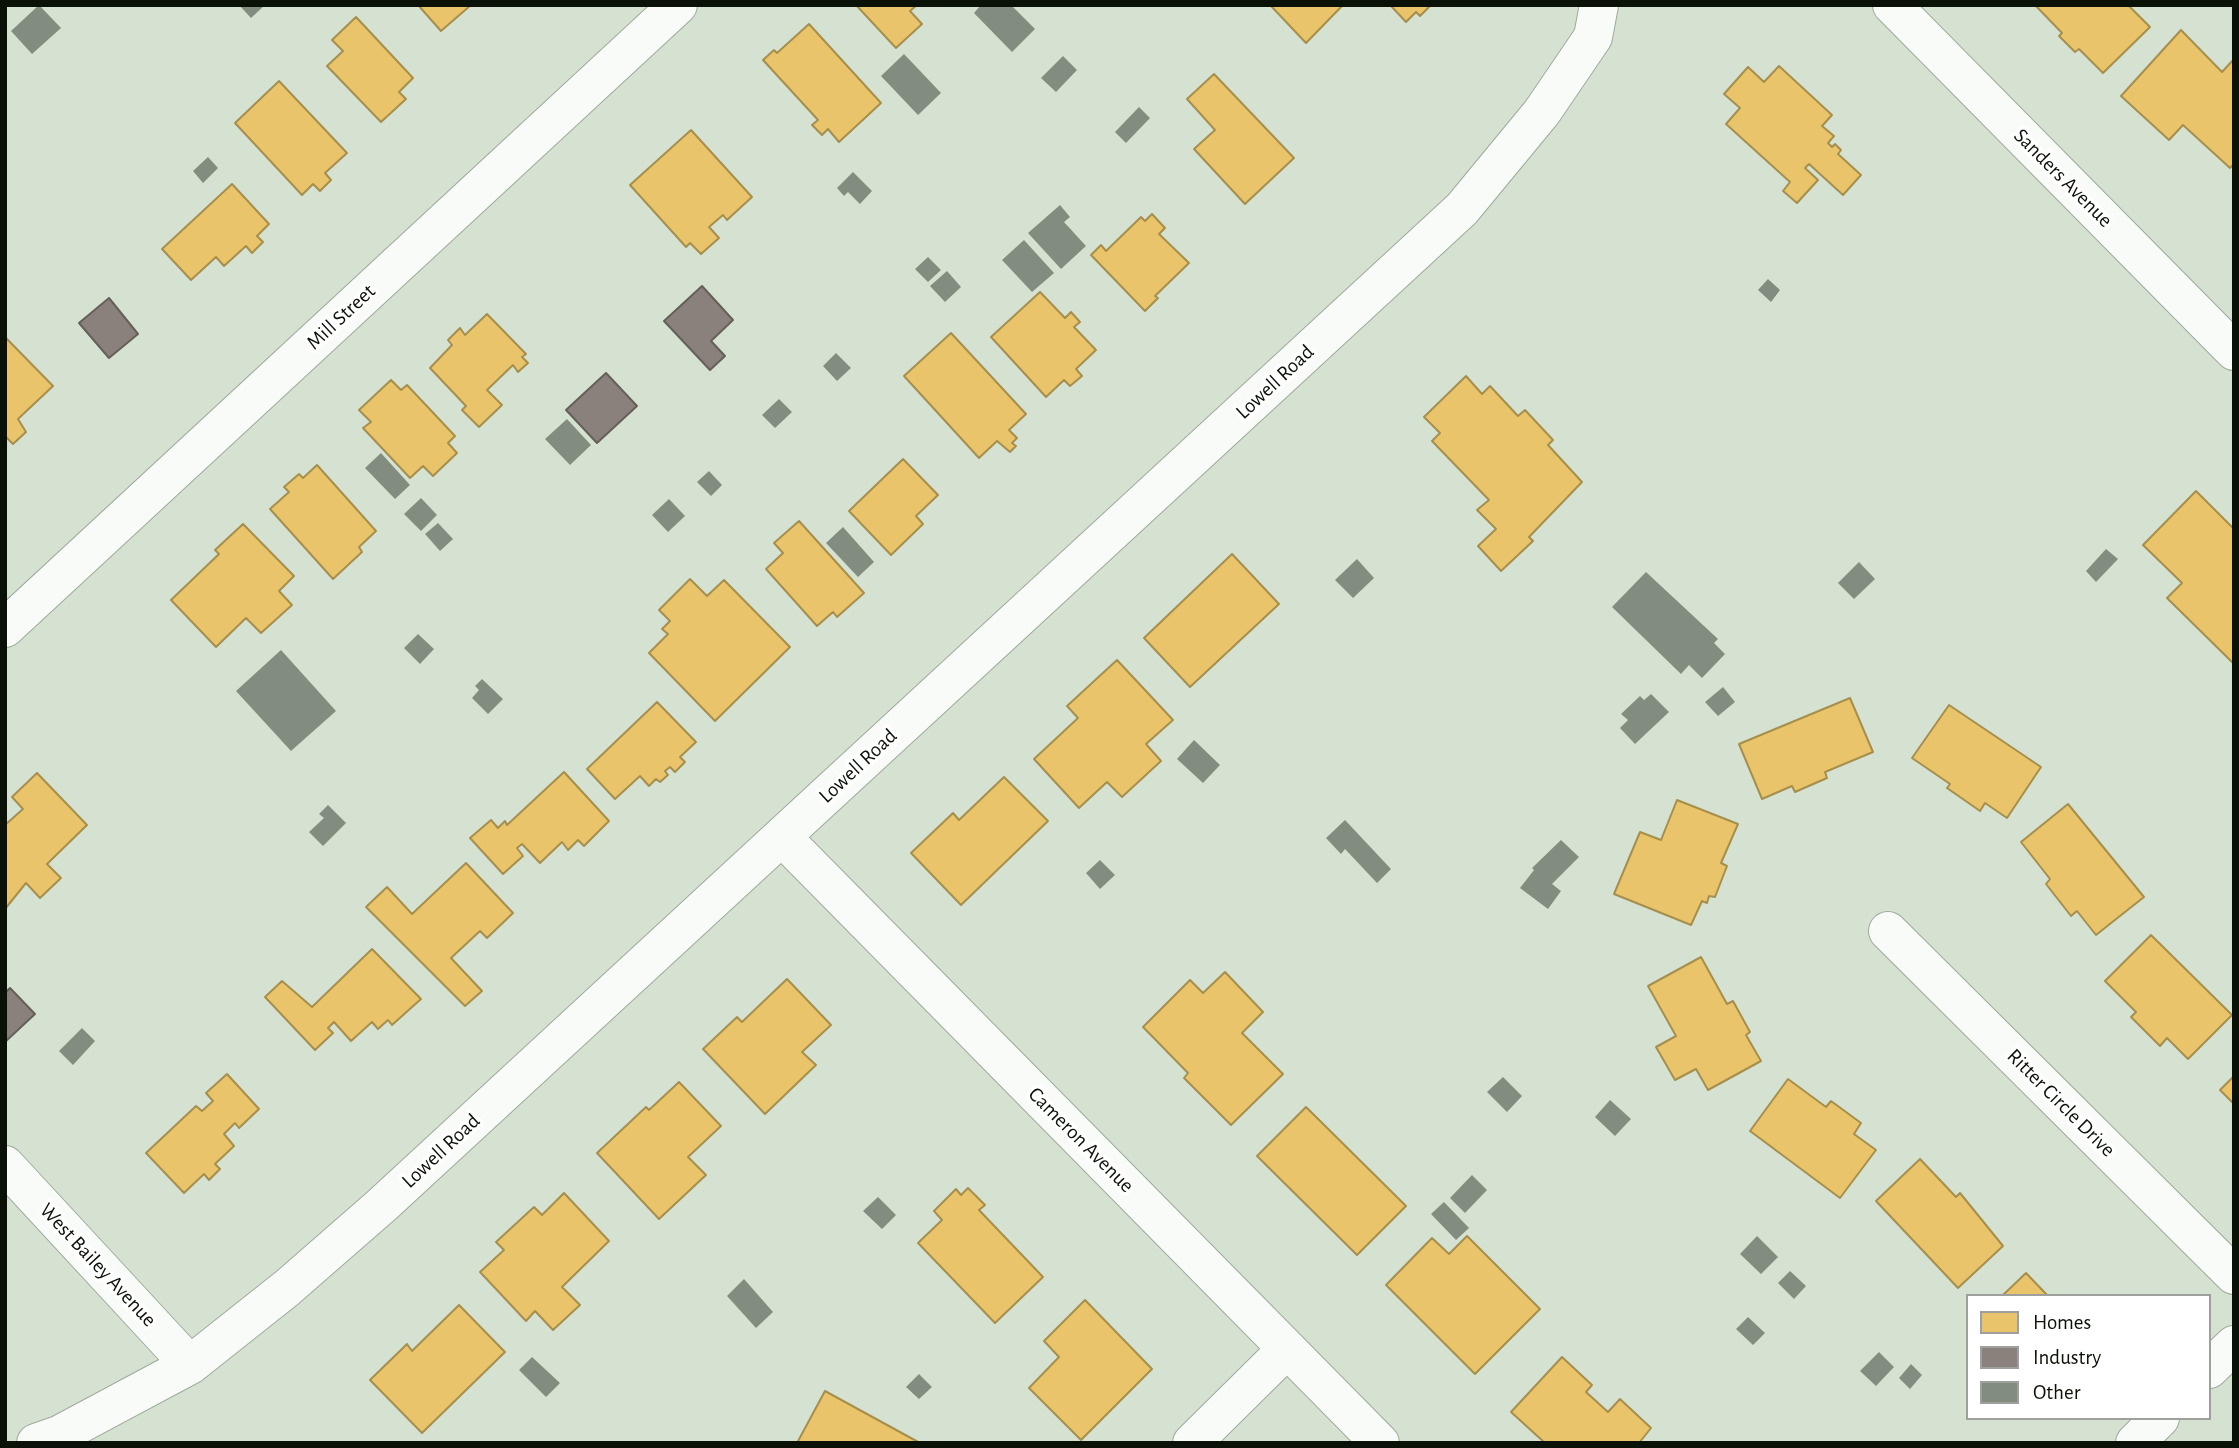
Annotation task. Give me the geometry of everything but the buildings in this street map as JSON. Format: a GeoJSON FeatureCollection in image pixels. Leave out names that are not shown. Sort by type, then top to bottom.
{"type":"FeatureCollection","features":[{"type":"Feature","properties":{"kind":"street","name":"Mill Street"},"geometry":{"type":"LineString","coordinates":[[5,628],[678,5]]}},
{"type":"Feature","properties":{"kind":"street","name":"Lowell Road"},"geometry":{"type":"LineString","coordinates":[[36,1443],[59,1435],[190,1365],[287,1288],[381,1206],[1462,209],[1549,102],[1593,37],[1599,5]]}},
{"type":"Feature","properties":{"kind":"street","name":"Sanders Avenue"},"geometry":{"type":"LineString","coordinates":[[1892,5],[2234,351]]}},
{"type":"Feature","properties":{"kind":"street","name":"Cameron Avenue"},"geometry":{"type":"LineString","coordinates":[[782,837],[1380,1443]]}},
{"type":"Feature","properties":{"kind":"street","name":"Ritter Circle Drive"},"geometry":{"type":"LineString","coordinates":[[1888,931],[2234,1275]]}},
{"type":"Feature","properties":{"kind":"street","name":"West Bailey Avenue"},"geometry":{"type":"LineString","coordinates":[[5,1165],[190,1365]]}},
{"type":"Feature","properties":{"kind":"street"},"geometry":{"type":"LineString","coordinates":[[2211,1367],[2234,1345]]}},
{"type":"Feature","properties":{"kind":"street"},"geometry":{"type":"LineString","coordinates":[[1192,1443],[1287,1349]]}},
{"type":"Feature","properties":{"kind":"street"},"geometry":{"type":"LineString","coordinates":[[2135,1443],[2158,1420]]}}]}
